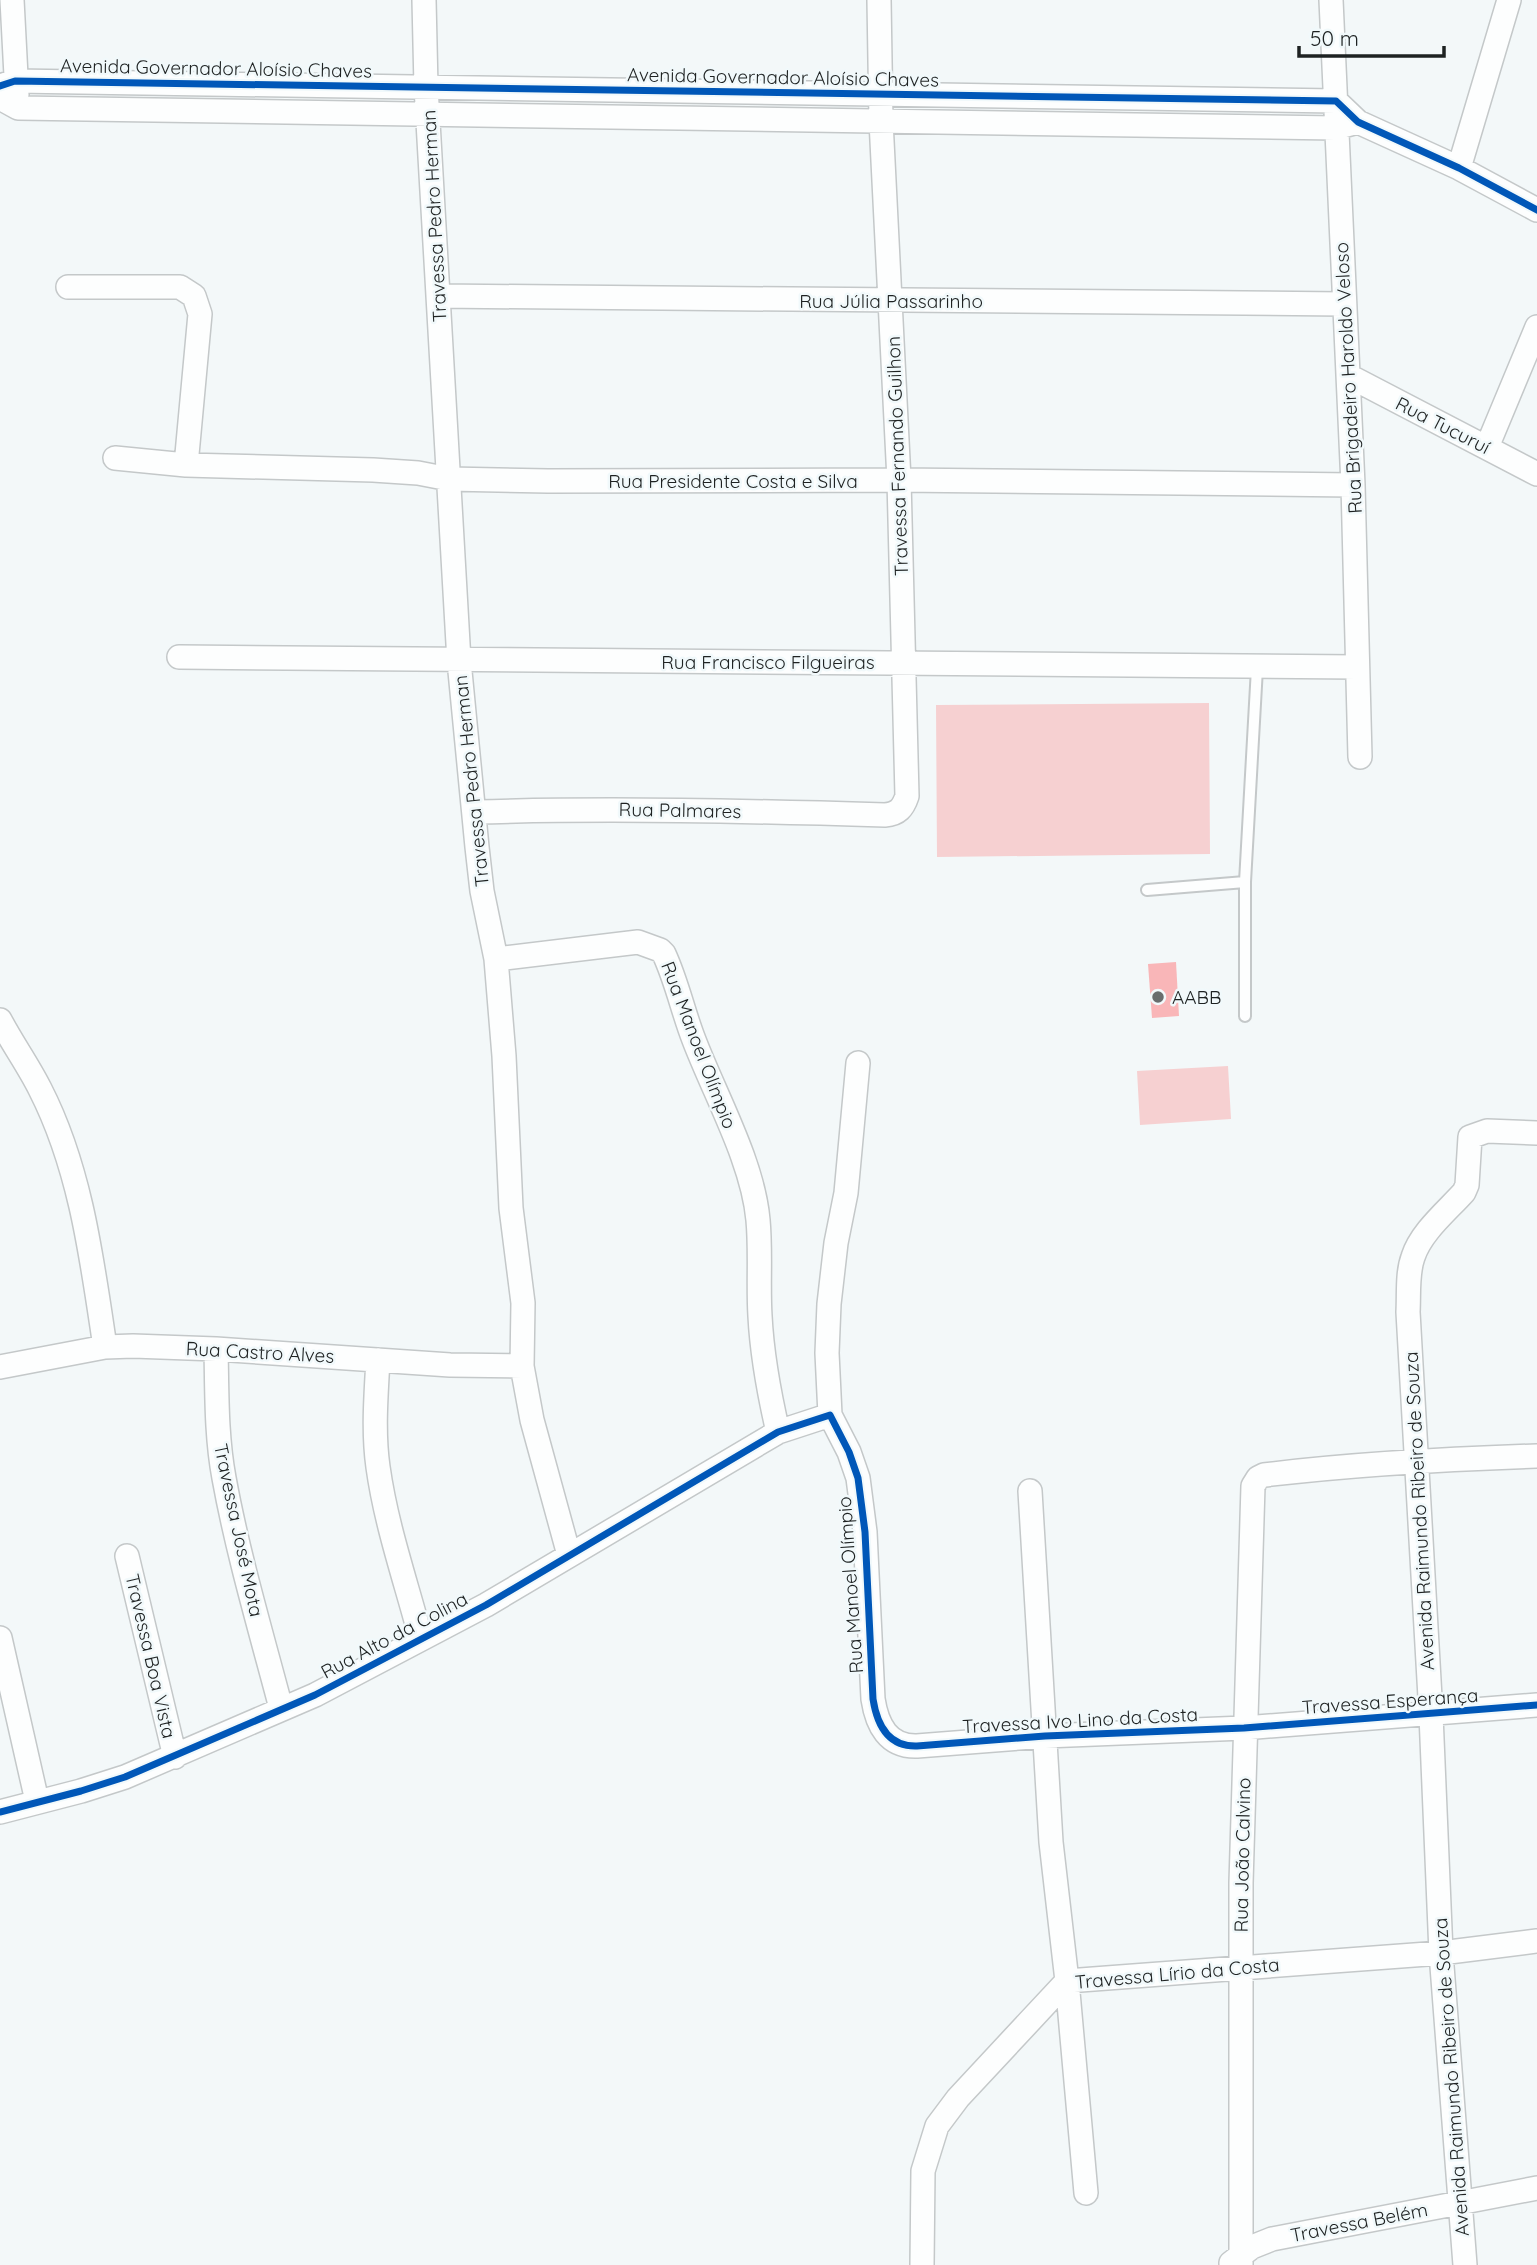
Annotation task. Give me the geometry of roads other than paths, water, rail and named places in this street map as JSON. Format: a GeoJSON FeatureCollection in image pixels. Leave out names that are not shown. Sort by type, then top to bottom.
{"type":"FeatureCollection","features":[{"type":"Feature","properties":{"kind":"street"},"geometry":{"type":"LineString","coordinates":[[12,0],[8,93],[429,114],[1347,125],[1459,168],[1537,211]]}},
{"type":"Feature","properties":{"kind":"street","name":"Travessa Pedro Herman"},"geometry":{"type":"LineString","coordinates":[[424,0],[426,88],[459,661],[482,891],[496,959],[504,1056],[511,1208],[523,1303],[522,1366],[533,1420],[569,1555]]}},
{"type":"Feature","properties":{"kind":"street","name":"Travessa Fernando Guilhon"},"geometry":{"type":"LineString","coordinates":[[878,0],[881,121],[899,480],[907,796],[897,812],[885,815]]}},
{"type":"Feature","properties":{"kind":"street"},"geometry":{"type":"LineString","coordinates":[[1331,0],[1336,101],[1347,125]]}},
{"type":"Feature","properties":{"kind":"street"},"geometry":{"type":"LineString","coordinates":[[1459,168],[1509,0]]}},
{"type":"Feature","properties":{"kind":"street","name":"Avenida Governador Aloísio Chaves"},"geometry":{"type":"LineString","coordinates":[[8,93],[426,88],[1336,101]]}},
{"type":"Feature","properties":{"kind":"street","name":"Rua Brigadeiro Haroldo Veloso"},"geometry":{"type":"LineString","coordinates":[[1347,125],[1344,304],[1353,485],[1360,757]]}},
{"type":"Feature","properties":{"kind":"street"},"geometry":{"type":"LineString","coordinates":[[68,287],[180,287],[194,296],[200,314],[186,465]]}},
{"type":"Feature","properties":{"kind":"street","name":"Rua Júlia Passarinho"},"geometry":{"type":"LineString","coordinates":[[438,296],[1344,304]]}},
{"type":"Feature","properties":{"kind":"street"},"geometry":{"type":"LineString","coordinates":[[1487,447],[1537,327]]}},
{"type":"Feature","properties":{"kind":"street","name":"Rua Tucuruí"},"geometry":{"type":"LineString","coordinates":[[1349,376],[1537,474]]}},
{"type":"Feature","properties":{"kind":"street","name":"Rua Presidente Costa e Silva"},"geometry":{"type":"LineString","coordinates":[[115,458],[186,465],[373,470],[418,473],[449,479],[1353,485]]}},
{"type":"Feature","properties":{"kind":"street","name":"Rua Francisco Filgueiras"},"geometry":{"type":"LineString","coordinates":[[180,657],[1357,667]]}},
{"type":"Feature","properties":{"kind":"street","name":"Rua Palmares"},"geometry":{"type":"LineString","coordinates":[[475,812],[640,809],[885,815]]}},
{"type":"Feature","properties":{"kind":"street","name":"Rua Manoel Olímpio"},"geometry":{"type":"LineString","coordinates":[[496,959],[638,942],[664,954],[693,1039],[739,1150],[754,1195],[758,1221],[760,1315],[764,1356],[768,1391],[778,1432]]}},
{"type":"Feature","properties":{"kind":"street"},"geometry":{"type":"LineString","coordinates":[[0,1020],[7,1052],[40,1089],[75,1178],[91,1253],[105,1347]]}},
{"type":"Feature","properties":{"kind":"street"},"geometry":{"type":"LineString","coordinates":[[778,1432],[830,1415],[827,1353],[829,1304],[836,1243],[846,1193],[858,1063]]}},
{"type":"Feature","properties":{"kind":"street","name":"Avenida Raimundo Ribeiro de Souza"},"geometry":{"type":"LineString","coordinates":[[1465,2265],[1441,1953],[1431,1714],[1408,1312],[1413,1257],[1422,1239],[1464,1192],[1468,1179],[1470,1137],[1487,1131],[1537,1133]]}},
{"type":"Feature","properties":{"kind":"street","name":"Rua Castro Alves"},"geometry":{"type":"LineString","coordinates":[[0,1367],[105,1347],[133,1346],[450,1365],[522,1366]]}},
{"type":"Feature","properties":{"kind":"street","name":"Travessa José Mota"},"geometry":{"type":"LineString","coordinates":[[216,1349],[223,1476],[281,1708]]}},
{"type":"Feature","properties":{"kind":"street"},"geometry":{"type":"LineString","coordinates":[[378,1360],[375,1426],[377,1466],[421,1639]]}},
{"type":"Feature","properties":{"kind":"street","name":"Rua Manoel Olímpio"},"geometry":{"type":"LineString","coordinates":[[830,1415],[849,1452],[858,1478],[865,1532],[876,1716],[884,1731],[896,1744],[917,1746]]}},
{"type":"Feature","properties":{"kind":"street","name":"Rua Alto da Colina"},"geometry":{"type":"LineString","coordinates":[[0,1812],[125,1777],[315,1695],[486,1605],[778,1432]]}},
{"type":"Feature","properties":{"kind":"street"},"geometry":{"type":"LineString","coordinates":[[1416,1460],[1537,1456]]}},
{"type":"Feature","properties":{"kind":"street","name":"Rua João Calvino"},"geometry":{"type":"LineString","coordinates":[[1237,2262],[1244,1728],[1253,1486],[1258,1478],[1264,1475],[1416,1460]]}},
{"type":"Feature","properties":{"kind":"street"},"geometry":{"type":"LineString","coordinates":[[1030,1491],[1051,1842],[1067,1981],[1086,2193]]}},
{"type":"Feature","properties":{"kind":"street","name":"Travessa Boa Vista"},"geometry":{"type":"LineString","coordinates":[[127,1556],[175,1757]]}},
{"type":"Feature","properties":{"kind":"street"},"geometry":{"type":"LineString","coordinates":[[0,1638],[37,1801]]}},
{"type":"Feature","properties":{"kind":"street","name":"Travessa Esperança"},"geometry":{"type":"LineString","coordinates":[[1244,1728],[1537,1705]]}},
{"type":"Feature","properties":{"kind":"street","name":"Travessa Ivo Lino da Costa"},"geometry":{"type":"LineString","coordinates":[[917,1746],[1045,1736],[1244,1728]]}},
{"type":"Feature","properties":{"kind":"street","name":"Travessa Lírio da Costa"},"geometry":{"type":"LineString","coordinates":[[922,2265],[923,2171],[937,2126],[958,2098],[1067,1981],[1441,1953],[1537,1941]]}},
{"type":"Feature","properties":{"kind":"street","name":"Travessa Belém"},"geometry":{"type":"LineString","coordinates":[[1237,2262],[1252,2247],[1272,2239],[1537,2189]]}},
{"type":"Feature","properties":{"kind":"lane"},"geometry":{"type":"LineString","coordinates":[[1245,1016],[1245,882],[1257,668]]}},
{"type":"Feature","properties":{"kind":"lane"},"geometry":{"type":"LineString","coordinates":[[1147,890],[1245,882]]}},
{"type":"Feature","properties":{"kind":"place","name":"AABB"},"geometry":{"type":"Point","coordinates":[1158,997]}}]}
